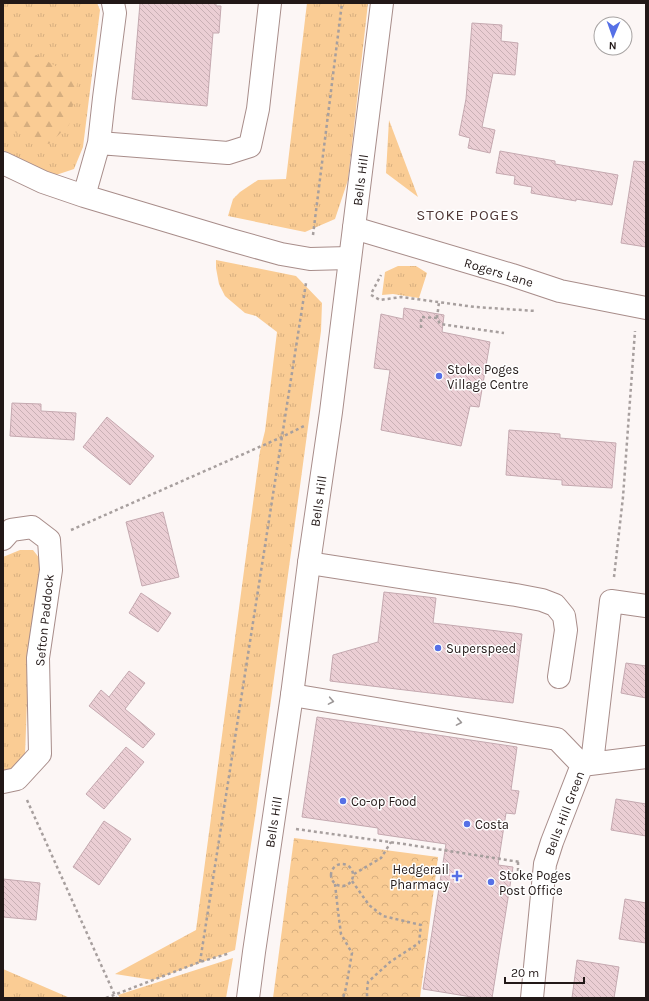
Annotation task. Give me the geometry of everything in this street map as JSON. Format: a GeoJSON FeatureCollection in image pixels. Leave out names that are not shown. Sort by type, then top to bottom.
{"type":"FeatureCollection","features":[{"type":"Feature","properties":{"kind":"main road"},"geometry":{"type":"LineString","coordinates":[[84,196],[100,143],[115,13],[113,3]]}},
{"type":"Feature","properties":{"kind":"main road"},"geometry":{"type":"LineString","coordinates":[[100,143],[228,153],[250,146],[258,109],[270,3]]}},
{"type":"Feature","properties":{"kind":"main road","name":"Bells Hill"},"geometry":{"type":"LineString","coordinates":[[248,998],[331,412],[382,3]]}},
{"type":"Feature","properties":{"kind":"main road"},"geometry":{"type":"LineString","coordinates":[[3,163],[43,182],[84,196],[281,254],[310,258],[349,258]]}},
{"type":"Feature","properties":{"kind":"main road","name":"Rogers Lane"},"geometry":{"type":"LineString","coordinates":[[354,228],[560,291],[641,307]]}},
{"type":"Feature","properties":{"kind":"main road"},"geometry":{"type":"LineString","coordinates":[[3,539],[11,530],[32,527],[49,540]]}},
{"type":"Feature","properties":{"kind":"main road","name":"Sefton Paddock"},"geometry":{"type":"LineString","coordinates":[[10,781],[40,754],[38,658],[50,570],[49,540]]}},
{"type":"Feature","properties":{"kind":"main road"},"geometry":{"type":"LineString","coordinates":[[309,563],[516,595],[542,600],[555,605],[564,616],[566,630],[559,677]]}},
{"type":"Feature","properties":{"kind":"main road"},"geometry":{"type":"LineString","coordinates":[[587,764],[611,601],[646,606]]}},
{"type":"Feature","properties":{"kind":"main road"},"geometry":{"type":"LineString","coordinates":[[292,695],[557,739],[587,764]]}},
{"type":"Feature","properties":{"kind":"main road","name":"Bells Hill Green"},"geometry":{"type":"LineString","coordinates":[[532,998],[545,864],[552,842],[587,764],[646,757]]}},
{"type":"Feature","properties":{"kind":"path"},"geometry":{"type":"LineString","coordinates":[[200,962],[310,258],[342,3]]}},
{"type":"Feature","properties":{"kind":"path"},"geometry":{"type":"LineString","coordinates":[[370,295],[380,300],[401,297],[475,307],[536,311]]}},
{"type":"Feature","properties":{"kind":"path"},"geometry":{"type":"LineString","coordinates":[[439,302],[437,318],[440,324],[504,333]]}},
{"type":"Feature","properties":{"kind":"path"},"geometry":{"type":"LineString","coordinates":[[614,580],[641,307]]}},
{"type":"Feature","properties":{"kind":"path"},"geometry":{"type":"LineString","coordinates":[[420,328],[422,317],[437,318]]}},
{"type":"Feature","properties":{"kind":"path"},"geometry":{"type":"LineString","coordinates":[[49,540],[282,437],[331,412]]}},
{"type":"Feature","properties":{"kind":"path"},"geometry":{"type":"LineString","coordinates":[[10,781],[116,996]]}},
{"type":"Feature","properties":{"kind":"path"},"geometry":{"type":"LineString","coordinates":[[289,828],[520,862]]}},
{"type":"Feature","properties":{"kind":"path"},"geometry":{"type":"LineString","coordinates":[[354,874],[381,858],[391,842]]}},
{"type":"Feature","properties":{"kind":"path"},"geometry":{"type":"LineString","coordinates":[[335,884],[338,886],[346,886],[352,881],[354,874],[351,867],[344,864],[337,865],[334,867],[331,874],[335,884],[341,934],[352,953],[343,998]]}},
{"type":"Feature","properties":{"kind":"path"},"geometry":{"type":"LineString","coordinates":[[352,881],[369,905],[383,916],[421,925],[419,944],[390,962],[368,982],[367,998]]}},
{"type":"Feature","properties":{"kind":"path"},"geometry":{"type":"LineString","coordinates":[[106,998],[116,996],[200,962],[230,952]]}},
{"type":"Feature","properties":{"kind":"green space"},"geometry":{"type":"Polygon","coordinates":[[[3,3],[97,3],[100,10],[83,147],[74,169],[53,176],[3,150],[3,3]]]}},
{"type":"Feature","properties":{"kind":"green space"},"geometry":{"type":"Polygon","coordinates":[[[307,3],[368,3],[348,180],[335,219],[305,232],[228,216],[233,199],[240,192],[258,180],[286,179],[307,3]]]}},
{"type":"Feature","properties":{"kind":"green space"},"geometry":{"type":"Polygon","coordinates":[[[19,45],[78,79],[69,125],[49,144],[3,128],[3,50],[19,45]]]}},
{"type":"Feature","properties":{"kind":"green space"},"geometry":{"type":"Polygon","coordinates":[[[389,120],[418,197],[386,173],[389,120]]]}},
{"type":"Feature","properties":{"kind":"green space"},"geometry":{"type":"Polygon","coordinates":[[[216,260],[296,276],[322,303],[321,331],[256,811],[235,950],[153,980],[115,974],[196,930],[260,451],[265,431],[277,332],[256,316],[245,313],[225,296],[219,284],[216,260]]]}},
{"type":"Feature","properties":{"kind":"green space"},"geometry":{"type":"Polygon","coordinates":[[[398,266],[416,266],[427,273],[419,298],[393,294],[382,295],[385,272],[398,266]]]}},
{"type":"Feature","properties":{"kind":"green space"},"geometry":{"type":"Polygon","coordinates":[[[20,550],[33,550],[44,564],[27,701],[25,756],[17,773],[3,776],[3,557],[20,550]]]}},
{"type":"Feature","properties":{"kind":"green space"},"geometry":{"type":"Polygon","coordinates":[[[294,838],[438,857],[420,998],[273,998],[294,838]]]}},
{"type":"Feature","properties":{"kind":"green space"},"geometry":{"type":"Polygon","coordinates":[[[233,958],[226,998],[120,998],[118,995],[233,958]]]}},
{"type":"Feature","properties":{"kind":"green space"},"geometry":{"type":"Polygon","coordinates":[[[3,969],[70,998],[3,998],[3,969]]]}},
{"type":"Feature","properties":{"kind":"building"},"geometry":{"type":"Polygon","coordinates":[[[140,3],[216,3],[216,6],[221,6],[219,33],[213,33],[207,106],[132,99],[140,3]]]}},
{"type":"Feature","properties":{"kind":"building"},"geometry":{"type":"Polygon","coordinates":[[[472,23],[502,25],[501,41],[518,43],[515,75],[493,73],[482,127],[495,130],[490,153],[468,148],[470,138],[459,135],[466,99],[472,23]]]}},
{"type":"Feature","properties":{"kind":"building"},"geometry":{"type":"Polygon","coordinates":[[[500,151],[555,161],[555,164],[618,175],[612,205],[576,199],[576,201],[531,193],[532,187],[514,184],[515,176],[496,173],[500,151]]]}},
{"type":"Feature","properties":{"kind":"building"},"geometry":{"type":"Polygon","coordinates":[[[634,161],[646,162],[646,247],[621,243],[634,161]]]}},
{"type":"Feature","properties":{"kind":"building","name":"Stoke Poges Village Centre"},"geometry":{"type":"Polygon","coordinates":[[[404,308],[444,315],[442,332],[490,342],[479,407],[470,406],[461,446],[381,430],[390,370],[374,368],[381,314],[403,319],[404,308]]]}},
{"type":"Feature","properties":{"kind":"building"},"geometry":{"type":"Polygon","coordinates":[[[12,403],[41,404],[41,411],[76,413],[74,440],[10,436],[12,403]]]}},
{"type":"Feature","properties":{"kind":"building"},"geometry":{"type":"Polygon","coordinates":[[[107,417],[154,456],[130,485],[83,447],[107,417]]]}},
{"type":"Feature","properties":{"kind":"building"},"geometry":{"type":"Polygon","coordinates":[[[509,430],[560,434],[560,438],[616,443],[612,488],[562,485],[562,480],[506,475],[509,430]]]}},
{"type":"Feature","properties":{"kind":"building"},"geometry":{"type":"Polygon","coordinates":[[[163,512],[179,577],[142,586],[126,522],[163,512]]]}},
{"type":"Feature","properties":{"kind":"building","name":"Superspeed"},"geometry":{"type":"Polygon","coordinates":[[[384,592],[436,598],[433,623],[522,634],[513,703],[330,681],[333,655],[378,642],[384,592]]]}},
{"type":"Feature","properties":{"kind":"building"},"geometry":{"type":"Polygon","coordinates":[[[141,593],[171,613],[158,632],[129,613],[141,593]]]}},
{"type":"Feature","properties":{"kind":"building"},"geometry":{"type":"Polygon","coordinates":[[[626,663],[646,666],[646,698],[621,693],[626,663]]]}},
{"type":"Feature","properties":{"kind":"building"},"geometry":{"type":"Polygon","coordinates":[[[129,671],[145,683],[125,709],[155,734],[143,748],[89,706],[101,690],[109,697],[129,671]]]}},
{"type":"Feature","properties":{"kind":"building"},"geometry":{"type":"Polygon","coordinates":[[[317,717],[517,747],[511,790],[519,791],[515,814],[506,813],[498,865],[513,867],[492,998],[478,998],[423,989],[446,844],[378,834],[378,828],[302,817],[317,717]]]}},
{"type":"Feature","properties":{"kind":"building"},"geometry":{"type":"Polygon","coordinates":[[[126,747],[144,762],[104,809],[86,794],[126,747]]]}},
{"type":"Feature","properties":{"kind":"building"},"geometry":{"type":"Polygon","coordinates":[[[616,799],[646,804],[646,836],[611,830],[616,799]]]}},
{"type":"Feature","properties":{"kind":"building"},"geometry":{"type":"Polygon","coordinates":[[[104,821],[131,839],[99,885],[73,867],[104,821]]]}},
{"type":"Feature","properties":{"kind":"building"},"geometry":{"type":"Polygon","coordinates":[[[3,879],[40,883],[36,920],[3,917],[3,879]]]}},
{"type":"Feature","properties":{"kind":"building"},"geometry":{"type":"Polygon","coordinates":[[[625,899],[646,903],[646,943],[619,939],[625,899]]]}},
{"type":"Feature","properties":{"kind":"building"},"geometry":{"type":"Polygon","coordinates":[[[577,960],[619,967],[614,998],[572,998],[577,960]]]}},
{"type":"Feature","properties":{"kind":"place","name":"Stoke Poges Village Centre"},"geometry":{"type":"Point","coordinates":[439,376]}},
{"type":"Feature","properties":{"kind":"place","name":"Superspeed"},"geometry":{"type":"Point","coordinates":[438,648]}},
{"type":"Feature","properties":{"kind":"place","name":"Co-op Food"},"geometry":{"type":"Point","coordinates":[343,801]}},
{"type":"Feature","properties":{"kind":"place","name":"Costa"},"geometry":{"type":"Point","coordinates":[467,824]}},
{"type":"Feature","properties":{"kind":"place","name":"Hedgerail Pharmacy"},"geometry":{"type":"Point","coordinates":[457,876]}},
{"type":"Feature","properties":{"kind":"place","name":"Stoke Poges Post Office"},"geometry":{"type":"Point","coordinates":[491,882]}},
{"type":"Feature","properties":{"kind":"district","name":"STOKE POGES"},"geometry":{"type":"Point","coordinates":[468,215]}}]}
